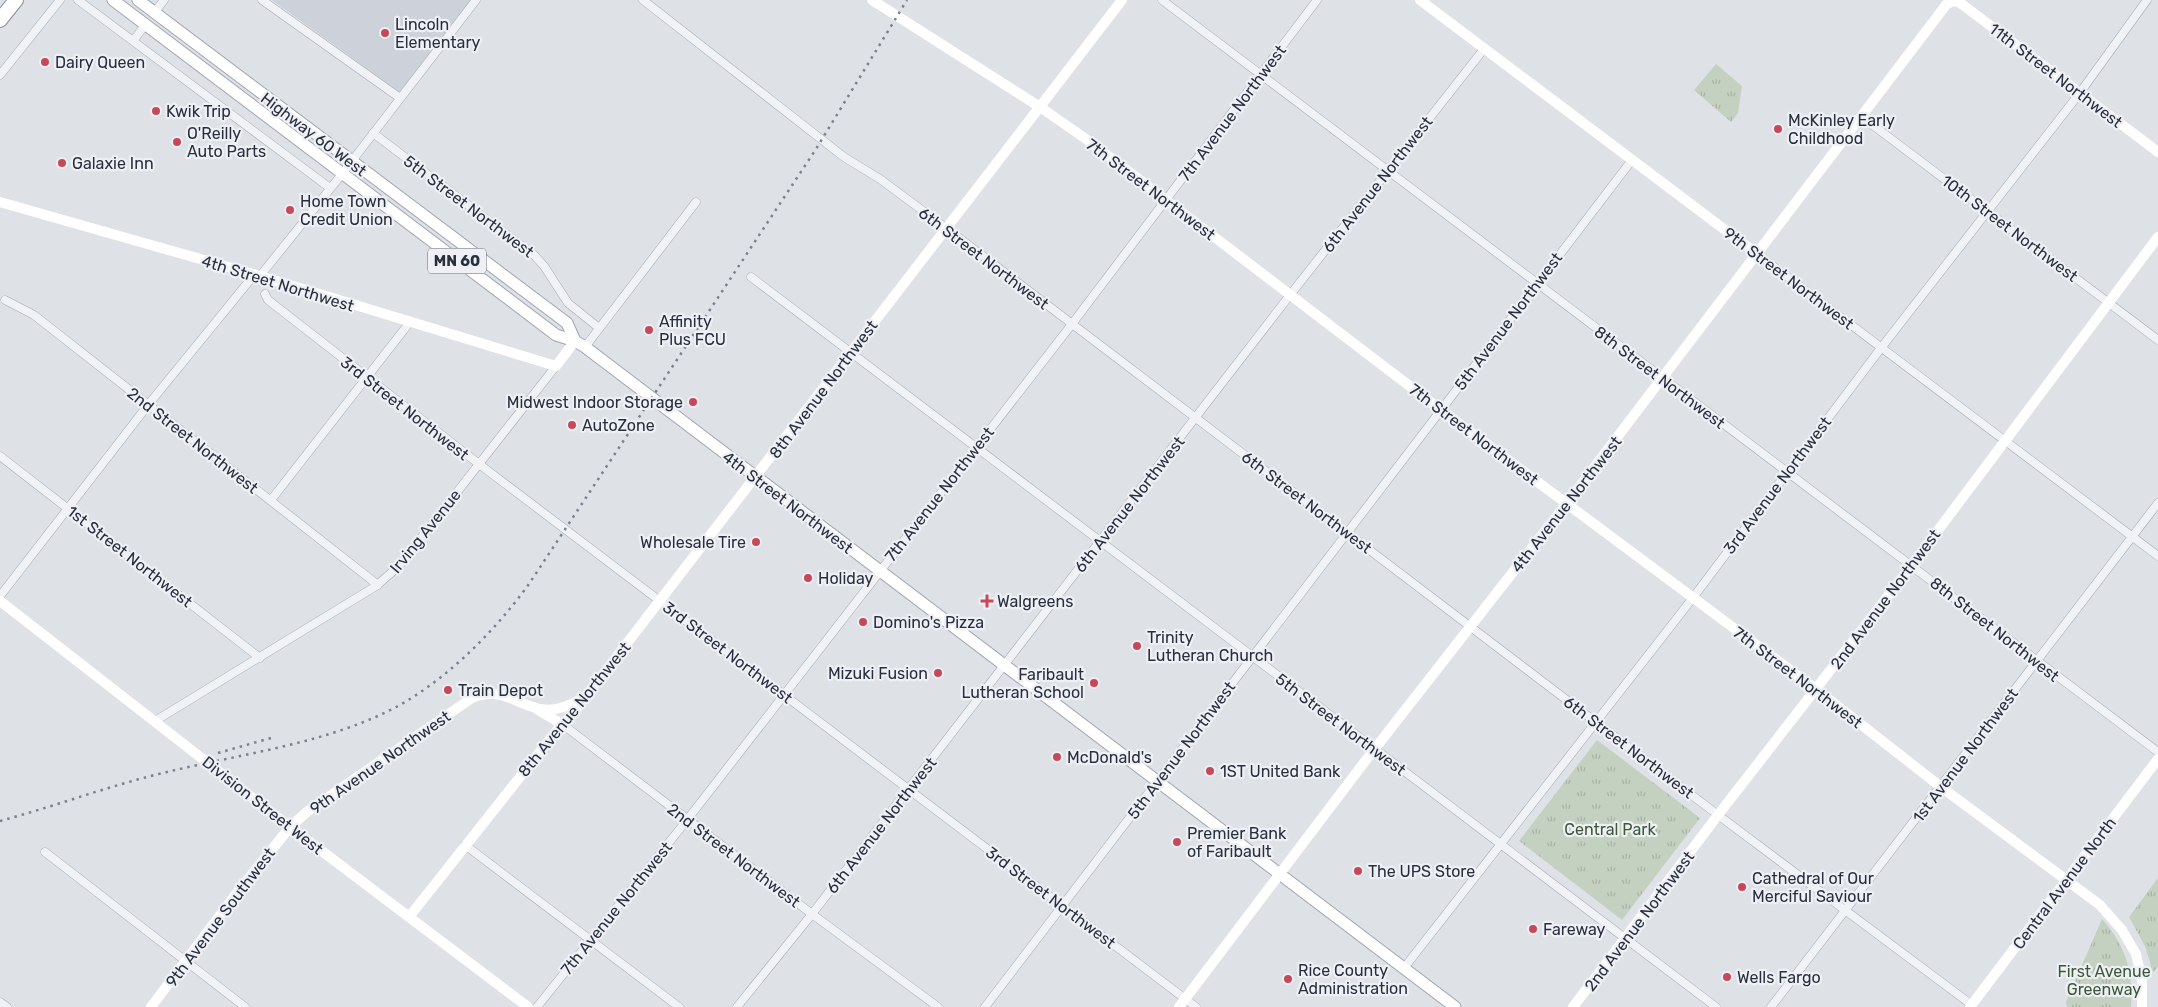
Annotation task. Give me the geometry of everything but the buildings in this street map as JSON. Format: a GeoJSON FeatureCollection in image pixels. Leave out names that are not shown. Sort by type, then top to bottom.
{"type":"FeatureCollection","features":[{"type":"Feature","properties":{"kind":"highway"},"geometry":{"type":"LineString","coordinates":[[0,20],[16,0]]}},
{"type":"Feature","properties":{"kind":"main road","name":"Highway 60 West"},"geometry":{"type":"LineString","coordinates":[[113,0],[556,335],[580,344]]}},
{"type":"Feature","properties":{"kind":"main road","name":"Highway 60 West"},"geometry":{"type":"LineString","coordinates":[[138,0],[566,323],[580,344]]}},
{"type":"Feature","properties":{"kind":"main road","name":"4th Street Northwest"},"geometry":{"type":"LineString","coordinates":[[580,344],[1455,1007]]}},
{"type":"Feature","properties":{"kind":"street"},"geometry":{"type":"LineString","coordinates":[[0,75],[60,0]]}},
{"type":"Feature","properties":{"kind":"street"},"geometry":{"type":"LineString","coordinates":[[78,0],[330,188]]}},
{"type":"Feature","properties":{"kind":"street"},"geometry":{"type":"LineString","coordinates":[[154,13],[164,0]]}},
{"type":"Feature","properties":{"kind":"street"},"geometry":{"type":"LineString","coordinates":[[262,0],[400,98]]}},
{"type":"Feature","properties":{"kind":"street"},"geometry":{"type":"LineString","coordinates":[[0,596],[148,406],[342,174],[476,0]]}},
{"type":"Feature","properties":{"kind":"street","name":"6th Street Northwest"},"geometry":{"type":"LineString","coordinates":[[643,0],[844,157],[880,179],[946,228],[1971,1006]]}},
{"type":"Feature","properties":{"kind":"street","name":"7th Street Northwest"},"geometry":{"type":"LineString","coordinates":[[872,0],[1040,107],[1086,139],[1442,410],[1816,690],[1941,787],[2067,880],[2109,914],[2126,936],[2136,954],[2141,972],[2142,1007]]}},
{"type":"Feature","properties":{"kind":"street","name":"8th Avenue Northwest"},"geometry":{"type":"LineString","coordinates":[[409,917],[562,724],[571,716],[1122,0]]}},
{"type":"Feature","properties":{"kind":"street","name":"8th Street Northwest"},"geometry":{"type":"LineString","coordinates":[[1162,0],[1387,172],[1912,565],[2158,752]]}},
{"type":"Feature","properties":{"kind":"street","name":"7th Avenue Northwest"},"geometry":{"type":"LineString","coordinates":[[537,1007],[687,820],[1072,324],[1317,0]]}},
{"type":"Feature","properties":{"kind":"street","name":"9th Street Northwest"},"geometry":{"type":"LineString","coordinates":[[1420,0],[2158,556]]}},
{"type":"Feature","properties":{"kind":"street","name":"3rd Avenue Northwest"},"geometry":{"type":"LineString","coordinates":[[1404,968],[1692,598],[1881,348],[2078,94],[2146,0]]}},
{"type":"Feature","properties":{"kind":"street","name":"11th Street Northwest"},"geometry":{"type":"LineString","coordinates":[[1952,1],[1959,2],[2078,94],[2158,152]]}},
{"type":"Feature","properties":{"kind":"street","name":"4th Avenue Northwest"},"geometry":{"type":"LineString","coordinates":[[1182,1003],[1375,748],[1567,503],[1946,5],[1952,1]]}},
{"type":"Feature","properties":{"kind":"street"},"geometry":{"type":"LineString","coordinates":[[133,41],[145,25]]}},
{"type":"Feature","properties":{"kind":"street","name":"6th Avenue Northwest"},"geometry":{"type":"LineString","coordinates":[[737,1007],[812,914],[1290,295],[1484,49]]}},
{"type":"Feature","properties":{"kind":"street","name":"10th Street Northwest"},"geometry":{"type":"LineString","coordinates":[[1862,117],[2158,340]]}},
{"type":"Feature","properties":{"kind":"street","name":"5th Street Northwest"},"geometry":{"type":"LineString","coordinates":[[373,132],[534,254],[544,266],[568,304],[599,328]]}},
{"type":"Feature","properties":{"kind":"street","name":"5th Avenue Northwest"},"geometry":{"type":"LineString","coordinates":[[985,1007],[1632,160]]}},
{"type":"Feature","properties":{"kind":"street","name":"4th Street Northwest"},"geometry":{"type":"LineString","coordinates":[[0,202],[257,275],[556,366]]}},
{"type":"Feature","properties":{"kind":"street","name":"Irving Avenue"},"geometry":{"type":"LineString","coordinates":[[155,721],[378,585],[399,566],[556,366],[599,328],[696,202]]}},
{"type":"Feature","properties":{"kind":"street","name":"2nd Avenue Northwest"},"geometry":{"type":"LineString","coordinates":[[1573,1007],[1718,815],[1912,565],[2158,237]]}},
{"type":"Feature","properties":{"kind":"street","name":"5th Street Northwest"},"geometry":{"type":"LineString","coordinates":[[751,277],[1716,1007]]}},
{"type":"Feature","properties":{"kind":"street","name":"3rd Street Northwest"},"geometry":{"type":"LineString","coordinates":[[265,294],[268,300],[367,378],[1062,906],[1182,1003],[1196,1007]]}},
{"type":"Feature","properties":{"kind":"street","name":"2nd Street Northwest"},"geometry":{"type":"LineString","coordinates":[[5,300],[34,315],[378,585]]}},
{"type":"Feature","properties":{"kind":"street"},"geometry":{"type":"LineString","coordinates":[[271,500],[410,322]]}},
{"type":"Feature","properties":{"kind":"street","name":"1st Street Northwest"},"geometry":{"type":"LineString","coordinates":[[0,456],[260,658]]}},
{"type":"Feature","properties":{"kind":"street","name":"1st Avenue Northwest"},"geometry":{"type":"LineString","coordinates":[[1771,1007],[2158,503]]}},
{"type":"Feature","properties":{"kind":"street","name":"Division Street West"},"geometry":{"type":"LineString","coordinates":[[0,601],[290,827],[528,1007]]}},
{"type":"Feature","properties":{"kind":"street","name":"9th Avenue Northwest"},"geometry":{"type":"LineString","coordinates":[[290,827],[308,811],[472,698],[491,692],[528,705]]}},
{"type":"Feature","properties":{"kind":"street"},"geometry":{"type":"LineString","coordinates":[[528,705],[540,709],[555,710],[570,706],[584,698]]}},
{"type":"Feature","properties":{"kind":"street","name":"2nd Street Northwest"},"geometry":{"type":"LineString","coordinates":[[528,705],[562,724],[687,820],[938,1007]]}},
{"type":"Feature","properties":{"kind":"street","name":"Central Avenue North"},"geometry":{"type":"LineString","coordinates":[[1971,1006],[2158,759]]}},
{"type":"Feature","properties":{"kind":"street","name":"9th Avenue Southwest"},"geometry":{"type":"LineString","coordinates":[[151,1007],[236,894],[290,827]]}},
{"type":"Feature","properties":{"kind":"street"},"geometry":{"type":"LineString","coordinates":[[465,845],[679,1007]]}},
{"type":"Feature","properties":{"kind":"street"},"geometry":{"type":"LineString","coordinates":[[45,852],[245,1007]]}},
{"type":"Feature","properties":{"kind":"street"},"geometry":{"type":"LineString","coordinates":[[0,1002],[7,1007]]}},
{"type":"Feature","properties":{"kind":"shaded area"},"geometry":{"type":"Polygon","coordinates":[[[272,0],[474,0],[402,94],[272,0]]]}},
{"type":"Feature","properties":{"kind":"green space"},"geometry":{"type":"Polygon","coordinates":[[[1716,64],[1742,86],[1738,113],[1731,122],[1694,90],[1716,64]]]}},
{"type":"Feature","properties":{"kind":"green space","name":"Central Park"},"geometry":{"type":"Polygon","coordinates":[[[1597,740],[1700,818],[1622,920],[1519,841],[1597,740]]]}},
{"type":"Feature","properties":{"kind":"green space"},"geometry":{"type":"Polygon","coordinates":[[[2158,878],[2158,967],[2153,972],[2145,946],[2129,917],[2158,878]]]}},
{"type":"Feature","properties":{"kind":"green space","name":"First Avenue Greenway"},"geometry":{"type":"Polygon","coordinates":[[[2102,919],[2117,939],[2126,960],[2131,982],[2131,1007],[2067,1007],[2066,1002],[2102,919]]]}},
{"type":"Feature","properties":{"kind":"railway"},"geometry":{"type":"LineString","coordinates":[[0,821],[146,777],[302,742],[355,725],[402,704],[423,691],[462,659],[498,622],[529,584],[816,149],[907,0]]}},
{"type":"Feature","properties":{"kind":"railway"},"geometry":{"type":"LineString","coordinates":[[218,753],[271,738]]}},
{"type":"Feature","properties":{"kind":"place","name":"Lincoln Elementary"},"geometry":{"type":"Point","coordinates":[385,33]}},
{"type":"Feature","properties":{"kind":"place","name":"Dairy Queen"},"geometry":{"type":"Point","coordinates":[45,62]}},
{"type":"Feature","properties":{"kind":"place","name":"Kwik Trip"},"geometry":{"type":"Point","coordinates":[156,111]}},
{"type":"Feature","properties":{"kind":"place","name":"McKinley Early Childhood"},"geometry":{"type":"Point","coordinates":[1778,129]}},
{"type":"Feature","properties":{"kind":"place","name":"O'Reilly Auto Parts"},"geometry":{"type":"Point","coordinates":[177,142]}},
{"type":"Feature","properties":{"kind":"place","name":"Galaxie Inn"},"geometry":{"type":"Point","coordinates":[62,163]}},
{"type":"Feature","properties":{"kind":"place","name":"Home Town Credit Union"},"geometry":{"type":"Point","coordinates":[290,210]}},
{"type":"Feature","properties":{"kind":"place","name":"Affinity Plus FCU"},"geometry":{"type":"Point","coordinates":[649,330]}},
{"type":"Feature","properties":{"kind":"place","name":"Midwest Indoor Storage"},"geometry":{"type":"Point","coordinates":[693,402]}},
{"type":"Feature","properties":{"kind":"place","name":"AutoZone"},"geometry":{"type":"Point","coordinates":[572,425]}},
{"type":"Feature","properties":{"kind":"place","name":"Wholesale Tire"},"geometry":{"type":"Point","coordinates":[756,542]}},
{"type":"Feature","properties":{"kind":"place","name":"Holiday"},"geometry":{"type":"Point","coordinates":[808,578]}},
{"type":"Feature","properties":{"kind":"place","name":"Walgreens"},"geometry":{"type":"Point","coordinates":[987,601]}},
{"type":"Feature","properties":{"kind":"place","name":"Domino's Pizza"},"geometry":{"type":"Point","coordinates":[863,622]}},
{"type":"Feature","properties":{"kind":"place","name":"Trinity Lutheran Church"},"geometry":{"type":"Point","coordinates":[1137,646]}},
{"type":"Feature","properties":{"kind":"place","name":"Mizuki Fusion"},"geometry":{"type":"Point","coordinates":[938,673]}},
{"type":"Feature","properties":{"kind":"place","name":"Faribault Lutheran School"},"geometry":{"type":"Point","coordinates":[1094,683]}},
{"type":"Feature","properties":{"kind":"place","name":"Train Depot"},"geometry":{"type":"Point","coordinates":[448,690]}},
{"type":"Feature","properties":{"kind":"place","name":"McDonald's"},"geometry":{"type":"Point","coordinates":[1057,757]}},
{"type":"Feature","properties":{"kind":"place","name":"1ST United Bank"},"geometry":{"type":"Point","coordinates":[1210,771]}},
{"type":"Feature","properties":{"kind":"place","name":"Premier Bank of Faribault"},"geometry":{"type":"Point","coordinates":[1177,842]}},
{"type":"Feature","properties":{"kind":"place","name":"The UPS Store"},"geometry":{"type":"Point","coordinates":[1358,871]}},
{"type":"Feature","properties":{"kind":"place","name":"Cathedral of Our Merciful Saviour"},"geometry":{"type":"Point","coordinates":[1742,887]}},
{"type":"Feature","properties":{"kind":"place","name":"Fareway"},"geometry":{"type":"Point","coordinates":[1533,929]}},
{"type":"Feature","properties":{"kind":"place","name":"Wells Fargo"},"geometry":{"type":"Point","coordinates":[1727,977]}},
{"type":"Feature","properties":{"kind":"place","name":"Rice County Administration"},"geometry":{"type":"Point","coordinates":[1288,979]}}]}
